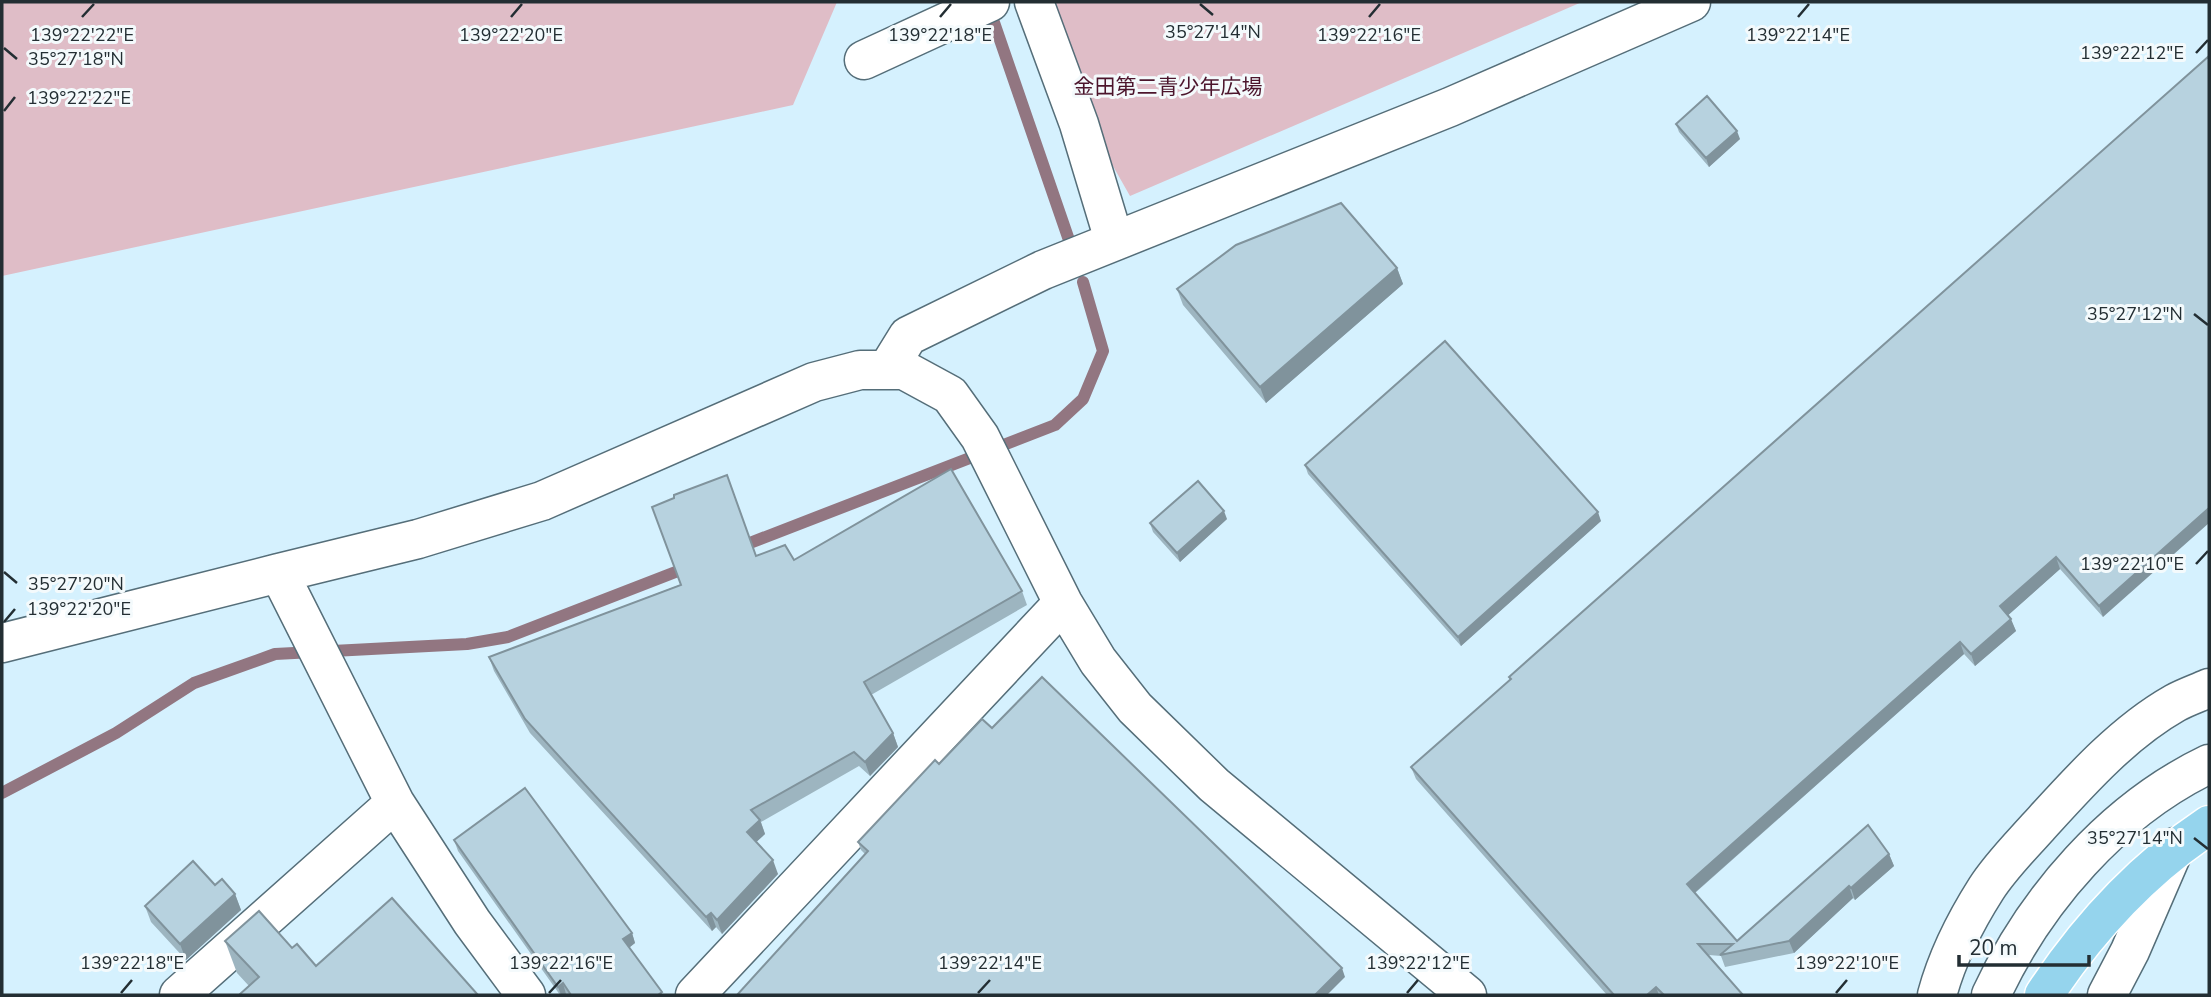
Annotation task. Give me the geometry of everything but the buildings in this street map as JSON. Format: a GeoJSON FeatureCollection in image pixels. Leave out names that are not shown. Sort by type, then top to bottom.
{"type":"FeatureCollection","features":[{"type":"Feature","properties":{"kind":"main road"},"geometry":{"type":"LineString","coordinates":[[2044,995],[2078,946],[2126,892],[2175,847],[2209,825]]}},
{"type":"Feature","properties":{"kind":"street"},"geometry":{"type":"LineString","coordinates":[[864,60],[990,2]]}},
{"type":"Feature","properties":{"kind":"street"},"geometry":{"type":"LineString","coordinates":[[1034,2],[1079,124],[1114,240]]}},
{"type":"Feature","properties":{"kind":"street"},"geometry":{"type":"LineString","coordinates":[[887,370],[908,336],[1043,270],[1450,107],[1691,2]]}},
{"type":"Feature","properties":{"kind":"street"},"geometry":{"type":"LineString","coordinates":[[2,643],[418,539],[542,501],[814,382],[860,370],[904,370],[950,395],[986,449],[1063,603],[1098,661],[1145,718],[1214,785],[1467,995]]}},
{"type":"Feature","properties":{"kind":"street"},"geometry":{"type":"LineString","coordinates":[[279,573],[395,803],[472,922],[526,995]]}},
{"type":"Feature","properties":{"kind":"street"},"geometry":{"type":"LineString","coordinates":[[695,995],[1063,603]]}},
{"type":"Feature","properties":{"kind":"street"},"geometry":{"type":"LineString","coordinates":[[1937,995],[1958,939],[1987,888],[2012,856],[2065,797],[2133,733],[2174,704],[2209,688]]}},
{"type":"Feature","properties":{"kind":"street"},"geometry":{"type":"LineString","coordinates":[[1991,995],[2023,935],[2064,880],[2127,818],[2164,789],[2209,764]]}},
{"type":"Feature","properties":{"kind":"street"},"geometry":{"type":"LineString","coordinates":[[179,995],[395,803]]}},
{"type":"Feature","properties":{"kind":"street"},"geometry":{"type":"LineString","coordinates":[[2107,995],[2130,951],[2175,847]]}},
{"type":"Feature","properties":{"kind":"green space"},"geometry":{"type":"Polygon","coordinates":[[[2,2],[837,2],[793,105],[2,276],[2,2]]]}},
{"type":"Feature","properties":{"kind":"green space","name":"金田第二青少年広場"},"geometry":{"type":"Polygon","coordinates":[[[1040,2],[1582,2],[1130,196],[1072,94],[1040,2]]]}},
{"type":"Feature","properties":{"kind":"waterway"},"geometry":{"type":"LineString","coordinates":[[988,5],[1070,243]]}},
{"type":"Feature","properties":{"kind":"waterway"},"geometry":{"type":"LineString","coordinates":[[737,548],[1055,425],[1083,399],[1103,351],[1083,282]]}},
{"type":"Feature","properties":{"kind":"waterway"},"geometry":{"type":"LineString","coordinates":[[2,793],[116,733],[194,683],[275,654],[467,644],[508,637],[691,566]]}}]}
